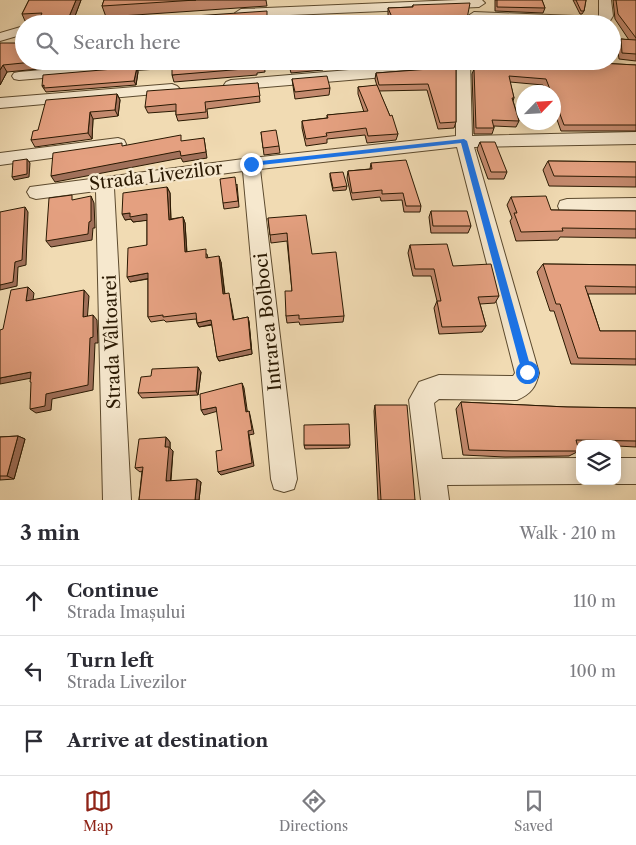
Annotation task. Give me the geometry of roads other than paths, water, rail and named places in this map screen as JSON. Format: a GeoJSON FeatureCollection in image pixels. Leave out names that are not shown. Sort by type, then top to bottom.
{"type":"FeatureCollection","features":[{"type":"Feature","properties":{"kind":"street"},"geometry":{"type":"LineString","coordinates":[[605,0],[607,15]]}},
{"type":"Feature","properties":{"kind":"street"},"geometry":{"type":"LineString","coordinates":[[229,14],[480,2],[475,15]]}},
{"type":"Feature","properties":{"kind":"street"},"geometry":{"type":"LineString","coordinates":[[0,37],[15,33]]}},
{"type":"Feature","properties":{"kind":"street"},"geometry":{"type":"LineString","coordinates":[[19,76],[91,70]]}},
{"type":"Feature","properties":{"kind":"street"},"geometry":{"type":"LineString","coordinates":[[216,86],[396,70]]}},
{"type":"Feature","properties":{"kind":"street"},"geometry":{"type":"LineString","coordinates":[[435,500],[421,400],[428,390],[439,387],[517,388],[525,381],[527,372],[464,141],[463,70]]}},
{"type":"Feature","properties":{"kind":"street"},"geometry":{"type":"LineString","coordinates":[[0,103],[186,88]]}},
{"type":"Feature","properties":{"kind":"street","name":"Strada Livezilor"},"geometry":{"type":"LineString","coordinates":[[36,192],[251,164],[464,141],[636,138]]}},
{"type":"Feature","properties":{"kind":"street"},"geometry":{"type":"LineString","coordinates":[[0,160],[118,144]]}},
{"type":"Feature","properties":{"kind":"street","name":"Intrarea Bolboci"},"geometry":{"type":"LineString","coordinates":[[251,164],[284,479]]}},
{"type":"Feature","properties":{"kind":"street","name":"Strada Vâltoarei"},"geometry":{"type":"LineString","coordinates":[[105,183],[117,500]]}},
{"type":"Feature","properties":{"kind":"street"},"geometry":{"type":"LineString","coordinates":[[567,206],[636,205]]}},
{"type":"Feature","properties":{"kind":"street"},"geometry":{"type":"LineString","coordinates":[[621,471],[636,471]]}},
{"type":"Feature","properties":{"kind":"street"},"geometry":{"type":"LineString","coordinates":[[432,472],[576,472]]}}]}
